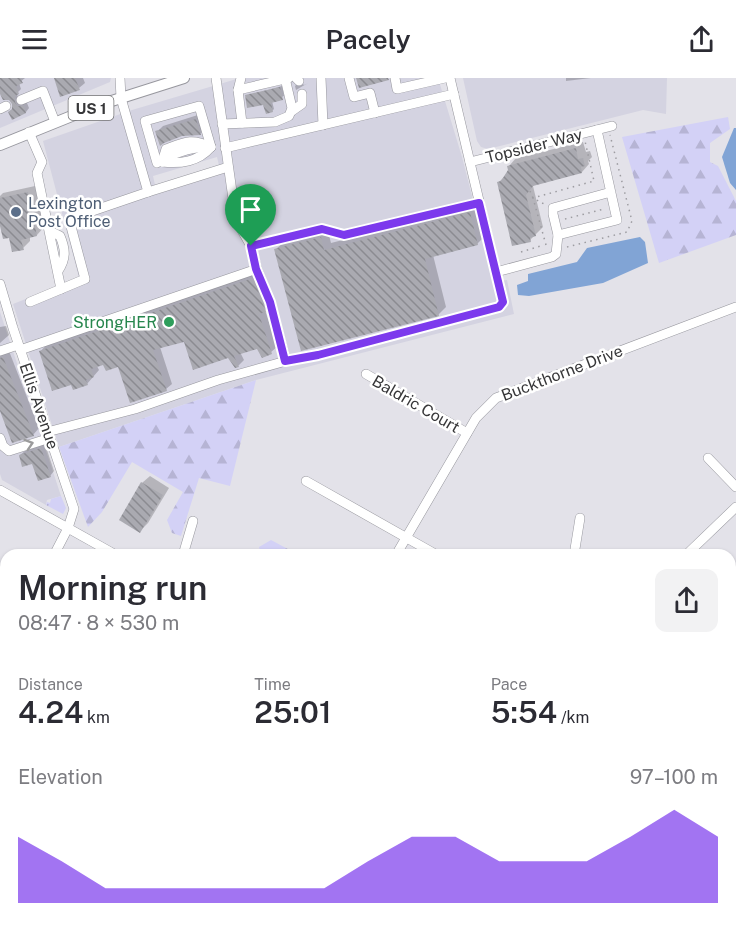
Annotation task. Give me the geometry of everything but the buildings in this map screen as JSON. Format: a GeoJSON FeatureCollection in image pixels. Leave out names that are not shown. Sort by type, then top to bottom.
{"type":"FeatureCollection","features":[{"type":"Feature","properties":{"kind":"main road","name":"US 1"},"geometry":{"type":"LineString","coordinates":[[0,145],[55,122],[184,78]]}},
{"type":"Feature","properties":{"kind":"street"},"geometry":{"type":"LineString","coordinates":[[120,78],[121,98],[148,192]]}},
{"type":"Feature","properties":{"kind":"street"},"geometry":{"type":"LineString","coordinates":[[216,78],[236,220],[251,246],[256,269],[270,302],[285,361]]}},
{"type":"Feature","properties":{"kind":"street"},"geometry":{"type":"LineString","coordinates":[[241,78],[238,90],[242,123]]}},
{"type":"Feature","properties":{"kind":"street"},"geometry":{"type":"LineString","coordinates":[[321,78],[323,125]]}},
{"type":"Feature","properties":{"kind":"street"},"geometry":{"type":"LineString","coordinates":[[349,78],[354,97],[370,93],[375,112]]}},
{"type":"Feature","properties":{"kind":"street"},"geometry":{"type":"LineString","coordinates":[[395,78],[397,89],[425,80],[445,78]]}},
{"type":"Feature","properties":{"kind":"street"},"geometry":{"type":"LineString","coordinates":[[0,438],[3,446],[9,451],[49,435],[135,409],[218,380],[499,307],[503,302],[450,78]]}},
{"type":"Feature","properties":{"kind":"street"},"geometry":{"type":"LineString","coordinates":[[238,90],[291,79],[292,111]]}},
{"type":"Feature","properties":{"kind":"street"},"geometry":{"type":"LineString","coordinates":[[410,86],[414,103]]}},
{"type":"Feature","properties":{"kind":"street"},"geometry":{"type":"LineString","coordinates":[[21,100],[43,91],[55,122]]}},
{"type":"Feature","properties":{"kind":"street"},"geometry":{"type":"LineString","coordinates":[[222,124],[275,122],[289,116],[302,104],[302,94]]}},
{"type":"Feature","properties":{"kind":"street"},"geometry":{"type":"LineString","coordinates":[[160,163],[168,157],[195,148],[225,146],[279,135],[454,94]]}},
{"type":"Feature","properties":{"kind":"street"},"geometry":{"type":"LineString","coordinates":[[129,126],[199,106],[211,147]]}},
{"type":"Feature","properties":{"kind":"street"},"geometry":{"type":"LineString","coordinates":[[145,121],[160,163]]}},
{"type":"Feature","properties":{"kind":"street"},"geometry":{"type":"LineString","coordinates":[[275,122],[279,135]]}},
{"type":"Feature","properties":{"kind":"street","name":"Topsider Way"},"geometry":{"type":"LineString","coordinates":[[470,162],[612,126]]}},
{"type":"Feature","properties":{"kind":"street"},"geometry":{"type":"LineString","coordinates":[[558,235],[617,220],[597,130]]}},
{"type":"Feature","properties":{"kind":"street"},"geometry":{"type":"LineString","coordinates":[[29,132],[42,162],[37,173],[61,289]]}},
{"type":"Feature","properties":{"kind":"street"},"geometry":{"type":"LineString","coordinates":[[141,168],[211,147]]}},
{"type":"Feature","properties":{"kind":"street"},"geometry":{"type":"LineString","coordinates":[[50,227],[228,166]]}},
{"type":"Feature","properties":{"kind":"street"},"geometry":{"type":"LineString","coordinates":[[496,272],[552,257],[556,254],[558,235],[552,211],[554,208],[611,192]]}},
{"type":"Feature","properties":{"kind":"street"},"geometry":{"type":"LineString","coordinates":[[251,246],[322,229],[344,235],[479,203]]}},
{"type":"Feature","properties":{"kind":"street"},"geometry":{"type":"LineString","coordinates":[[30,302],[85,279],[69,219]]}},
{"type":"Feature","properties":{"kind":"street"},"geometry":{"type":"LineString","coordinates":[[0,351],[19,347],[256,269]]}},
{"type":"Feature","properties":{"kind":"street","name":"Ellis Avenue"},"geometry":{"type":"LineString","coordinates":[[0,285],[3,307],[19,347],[74,509],[68,528]]}},
{"type":"Feature","properties":{"kind":"street","name":"Buckthorne Drive"},"geometry":{"type":"LineString","coordinates":[[400,549],[481,411],[504,394],[736,307]]}},
{"type":"Feature","properties":{"kind":"street","name":"Baldric Court"},"geometry":{"type":"LineString","coordinates":[[366,374],[467,433]]}},
{"type":"Feature","properties":{"kind":"street"},"geometry":{"type":"LineString","coordinates":[[708,458],[736,487]]}},
{"type":"Feature","properties":{"kind":"street"},"geometry":{"type":"LineString","coordinates":[[306,481],[426,549]]}},
{"type":"Feature","properties":{"kind":"street"},"geometry":{"type":"LineString","coordinates":[[0,490],[105,549]]}},
{"type":"Feature","properties":{"kind":"street"},"geometry":{"type":"LineString","coordinates":[[692,549],[736,507]]}},
{"type":"Feature","properties":{"kind":"street"},"geometry":{"type":"LineString","coordinates":[[575,549],[580,518]]}},
{"type":"Feature","properties":{"kind":"street"},"geometry":{"type":"LineString","coordinates":[[185,549],[193,521]]}},
{"type":"Feature","properties":{"kind":"street"},"geometry":{"type":"LineString","coordinates":[[57,549],[68,528]]}},
{"type":"Feature","properties":{"kind":"path"},"geometry":{"type":"LineString","coordinates":[[587,138],[584,142],[595,185]]}},
{"type":"Feature","properties":{"kind":"path"},"geometry":{"type":"LineString","coordinates":[[584,162],[589,161]]}},
{"type":"Feature","properties":{"kind":"path"},"geometry":{"type":"LineString","coordinates":[[533,198],[594,181]]}},
{"type":"Feature","properties":{"kind":"path"},"geometry":{"type":"LineString","coordinates":[[530,191],[545,245]]}},
{"type":"Feature","properties":{"kind":"path"},"geometry":{"type":"LineString","coordinates":[[533,198],[547,206]]}},
{"type":"Feature","properties":{"kind":"path"},"geometry":{"type":"LineString","coordinates":[[558,220],[605,209]]}},
{"type":"Feature","properties":{"kind":"path"},"geometry":{"type":"LineString","coordinates":[[540,225],[549,222]]}},
{"type":"Feature","properties":{"kind":"path"},"geometry":{"type":"LineString","coordinates":[[527,243],[528,250]]}},
{"type":"Feature","properties":{"kind":"path"},"geometry":{"type":"LineString","coordinates":[[521,252],[545,245],[552,246]]}},
{"type":"Feature","properties":{"kind":"shaded area"},"geometry":{"type":"Polygon","coordinates":[[[0,78],[111,78],[110,82],[0,128],[0,78]]]}},
{"type":"Feature","properties":{"kind":"shaded area"},"geometry":{"type":"Polygon","coordinates":[[[240,78],[438,78],[462,157],[494,282],[507,280],[514,314],[256,380],[59,447],[13,304],[79,278],[43,141],[132,110],[240,78]],[[217,157],[153,176],[157,194],[221,174],[217,157]]]}},
{"type":"Feature","properties":{"kind":"shaded area"},"geometry":{"type":"Polygon","coordinates":[[[463,78],[667,78],[666,114],[643,110],[488,149],[481,147],[477,141],[463,78]]]}},
{"type":"Feature","properties":{"kind":"shaded area"},"geometry":{"type":"Polygon","coordinates":[[[734,128],[736,128],[736,190],[730,183],[722,157],[734,128]]]}},
{"type":"Feature","properties":{"kind":"shaded area"},"geometry":{"type":"Polygon","coordinates":[[[640,237],[645,242],[648,263],[603,283],[529,296],[518,295],[517,285],[528,281],[528,274],[577,262],[587,248],[640,237]]]}},
{"type":"Feature","properties":{"kind":"shaded area"},"geometry":{"type":"Polygon","coordinates":[[[0,312],[61,496],[47,500],[46,505],[2,480],[0,474],[0,312]]]}},
{"type":"Feature","properties":{"kind":"green space"},"geometry":{"type":"Polygon","coordinates":[[[728,117],[730,129],[710,143],[710,162],[718,166],[736,201],[736,235],[659,263],[622,137],[728,117]]]}},
{"type":"Feature","properties":{"kind":"green space"},"geometry":{"type":"Polygon","coordinates":[[[256,380],[230,486],[199,478],[181,536],[172,533],[167,520],[183,492],[132,462],[102,512],[88,527],[59,447],[256,380]]]}},
{"type":"Feature","properties":{"kind":"green space"},"geometry":{"type":"Polygon","coordinates":[[[61,496],[66,508],[63,514],[46,505],[51,499],[61,496]]]}},
{"type":"Feature","properties":{"kind":"green space"},"geometry":{"type":"Polygon","coordinates":[[[271,540],[288,549],[260,549],[259,547],[271,540]]]}},
{"type":"Feature","properties":{"kind":"place","name":"Lexington Post Office"},"geometry":{"type":"Point","coordinates":[16,212]}},
{"type":"Feature","properties":{"kind":"place","name":"StrongHER"},"geometry":{"type":"Point","coordinates":[169,322]}},
{"type":"Feature","properties":{"kind":"route"},"geometry":{"type":"LineString","coordinates":[[479,203],[503,302],[499,307],[318,355],[285,361],[270,302],[256,269],[251,246],[322,229],[344,235],[479,203]]}}]}
